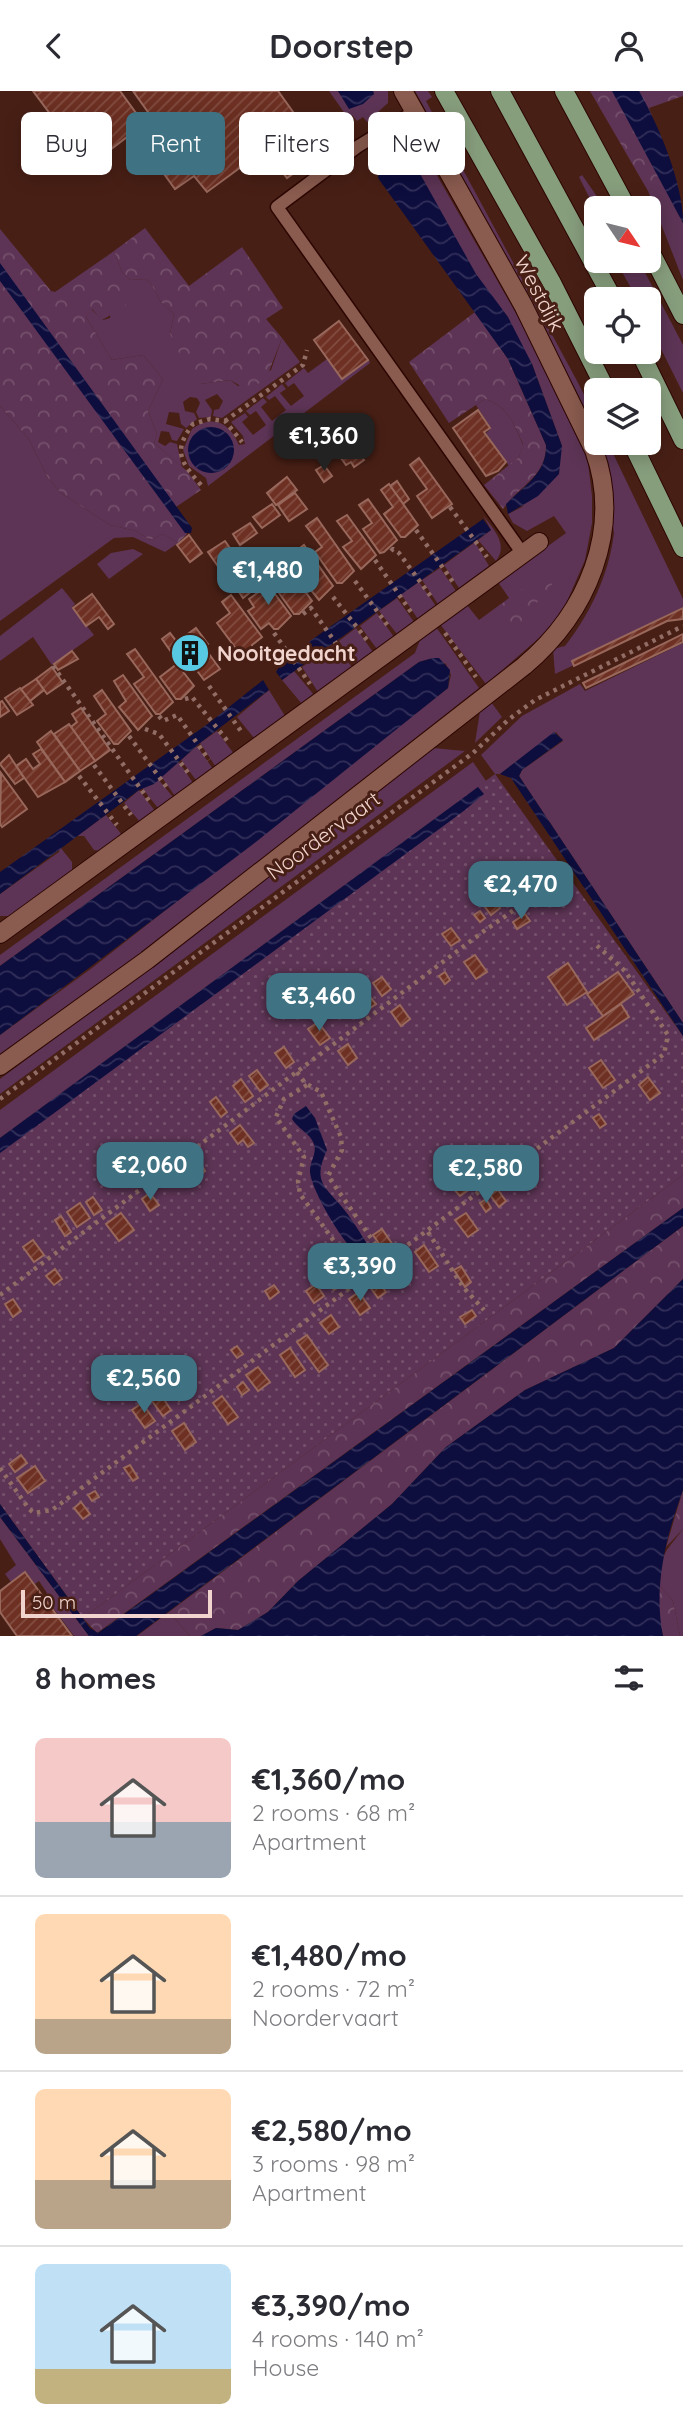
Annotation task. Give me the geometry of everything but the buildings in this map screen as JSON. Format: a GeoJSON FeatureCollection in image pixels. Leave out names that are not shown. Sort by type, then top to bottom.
{"type":"FeatureCollection","features":[{"type":"Feature","properties":{"kind":"main road","name":"Westdijk"},"geometry":{"type":"LineString","coordinates":[[444,91],[552,283],[600,378]]}},
{"type":"Feature","properties":{"kind":"main road"},"geometry":{"type":"LineString","coordinates":[[500,91],[606,287]]}},
{"type":"Feature","properties":{"kind":"main road"},"geometry":{"type":"LineString","coordinates":[[564,91],[621,196]]}},
{"type":"Feature","properties":{"kind":"main road"},"geometry":{"type":"LineString","coordinates":[[661,273],[683,315]]}},
{"type":"Feature","properties":{"kind":"main road"},"geometry":{"type":"LineString","coordinates":[[646,364],[683,440]]}},
{"type":"Feature","properties":{"kind":"main road"},"geometry":{"type":"LineString","coordinates":[[638,455],[683,548]]}},
{"type":"Feature","properties":{"kind":"street","name":"Westdijk"},"geometry":{"type":"LineString","coordinates":[[403,91],[523,305],[602,472],[604,516],[601,544],[580,600],[539,654],[489,694]]}},
{"type":"Feature","properties":{"kind":"street"},"geometry":{"type":"LineString","coordinates":[[0,934],[539,542]]}},
{"type":"Feature","properties":{"kind":"street","name":"Noordervaart"},"geometry":{"type":"LineString","coordinates":[[0,1066],[147,960],[489,694]]}},
{"type":"Feature","properties":{"kind":"lane"},"geometry":{"type":"LineString","coordinates":[[415,111],[357,147],[277,207],[523,554]]}},
{"type":"Feature","properties":{"kind":"path"},"geometry":{"type":"LineString","coordinates":[[225,421],[303,365],[307,350]]}},
{"type":"Feature","properties":{"kind":"path"},"geometry":{"type":"LineString","coordinates":[[201,485],[182,462],[181,443],[193,425],[210,418],[225,421],[242,442]]}},
{"type":"Feature","properties":{"kind":"path"},"geometry":{"type":"LineString","coordinates":[[450,507],[478,544]]}},
{"type":"Feature","properties":{"kind":"path"},"geometry":{"type":"LineString","coordinates":[[416,530],[444,569]]}},
{"type":"Feature","properties":{"kind":"path"},"geometry":{"type":"LineString","coordinates":[[391,551],[393,549],[399,553],[422,584]]}},
{"type":"Feature","properties":{"kind":"path"},"geometry":{"type":"LineString","coordinates":[[375,560],[489,694]]}},
{"type":"Feature","properties":{"kind":"path"},"geometry":{"type":"LineString","coordinates":[[355,581],[380,615]]}},
{"type":"Feature","properties":{"kind":"path"},"geometry":{"type":"LineString","coordinates":[[333,597],[358,628]]}},
{"type":"Feature","properties":{"kind":"path"},"geometry":{"type":"LineString","coordinates":[[303,614],[311,608],[338,646]]}},
{"type":"Feature","properties":{"kind":"path","name":"Noordervaart"},"geometry":{"type":"LineString","coordinates":[[0,1099],[473,753],[535,700],[683,626]]}},
{"type":"Feature","properties":{"kind":"path"},"geometry":{"type":"LineString","coordinates":[[274,633],[303,674]]}},
{"type":"Feature","properties":{"kind":"path"},"geometry":{"type":"LineString","coordinates":[[53,666],[142,791]]}},
{"type":"Feature","properties":{"kind":"path"},"geometry":{"type":"LineString","coordinates":[[209,686],[234,722]]}},
{"type":"Feature","properties":{"kind":"path"},"geometry":{"type":"LineString","coordinates":[[185,699],[192,697],[223,734]]}},
{"type":"Feature","properties":{"kind":"path"},"geometry":{"type":"LineString","coordinates":[[159,716],[163,721],[177,715],[201,748]]}},
{"type":"Feature","properties":{"kind":"path"},"geometry":{"type":"LineString","coordinates":[[145,729],[155,731],[181,763]]}},
{"type":"Feature","properties":{"kind":"path"},"geometry":{"type":"LineString","coordinates":[[129,736],[161,779]]}},
{"type":"Feature","properties":{"kind":"path"},"geometry":{"type":"LineString","coordinates":[[94,765],[126,808]]}},
{"type":"Feature","properties":{"kind":"path"},"geometry":{"type":"LineString","coordinates":[[79,776],[109,815]]}},
{"type":"Feature","properties":{"kind":"path"},"geometry":{"type":"LineString","coordinates":[[0,1295],[484,930],[554,883]]}},
{"type":"Feature","properties":{"kind":"path"},"geometry":{"type":"LineString","coordinates":[[0,1468],[29,1509],[34,1513],[52,1510],[664,1054],[668,1035],[625,971],[593,942]]}},
{"type":"Feature","properties":{"kind":"path"},"geometry":{"type":"LineString","coordinates":[[297,1072],[307,1085],[321,1093],[333,1113],[342,1143],[328,1176],[387,1261]]}},
{"type":"Feature","properties":{"kind":"path"},"geometry":{"type":"LineString","coordinates":[[307,1085],[284,1099],[276,1117],[303,1157],[298,1181],[300,1194],[362,1280]]}},
{"type":"Feature","properties":{"kind":"path"},"geometry":{"type":"LineString","coordinates":[[428,1232],[463,1287],[484,1310]]}},
{"type":"Feature","properties":{"kind":"green space"},"geometry":{"type":"Polygon","coordinates":[[[329,91],[338,91],[349,108],[374,94],[373,91],[388,91],[388,103],[378,112],[368,112],[367,122],[363,117],[357,121],[354,112],[344,112],[329,91]]]}},
{"type":"Feature","properties":{"kind":"green space"},"geometry":{"type":"Polygon","coordinates":[[[415,91],[428,91],[432,97],[426,101],[432,112],[427,112],[415,91]]]}},
{"type":"Feature","properties":{"kind":"green space"},"geometry":{"type":"Polygon","coordinates":[[[590,91],[683,91],[683,96],[649,108],[674,177],[648,191],[590,91]]]}},
{"type":"Feature","properties":{"kind":"green space"},"geometry":{"type":"Polygon","coordinates":[[[465,173],[576,379],[584,395],[584,407],[530,299],[461,175],[465,173]]]}},
{"type":"Feature","properties":{"kind":"green space"},"geometry":{"type":"Polygon","coordinates":[[[420,175],[437,175],[529,336],[584,448],[584,455],[587,455],[592,496],[592,523],[585,560],[565,606],[547,631],[486,684],[440,624],[467,605],[479,620],[509,598],[498,582],[566,533],[554,516],[527,531],[513,523],[508,514],[522,507],[562,446],[532,364],[465,257],[420,175]]]}},
{"type":"Feature","properties":{"kind":"green space"},"geometry":{"type":"Polygon","coordinates":[[[582,175],[597,196],[588,196],[579,177],[582,175]]]}},
{"type":"Feature","properties":{"kind":"green space"},"geometry":{"type":"Polygon","coordinates":[[[662,182],[683,223],[683,280],[662,227],[662,196],[650,196],[648,191],[662,182]]]}},
{"type":"Feature","properties":{"kind":"green space"},"geometry":{"type":"Polygon","coordinates":[[[145,228],[189,286],[242,247],[283,308],[266,319],[282,338],[266,379],[248,390],[230,380],[200,384],[193,382],[170,334],[174,314],[161,302],[150,282],[145,279],[130,280],[122,272],[114,251],[145,228]]]}},
{"type":"Feature","properties":{"kind":"green space"},"geometry":{"type":"Polygon","coordinates":[[[0,229],[51,291],[55,292],[107,256],[122,288],[126,306],[102,320],[92,309],[86,317],[112,360],[143,355],[163,379],[148,411],[157,434],[154,443],[187,471],[201,490],[170,511],[187,534],[178,543],[163,534],[150,540],[136,531],[110,525],[61,493],[48,478],[28,438],[0,406],[0,229]]]}},
{"type":"Feature","properties":{"kind":"green space"},"geometry":{"type":"Polygon","coordinates":[[[114,251],[122,272],[130,280],[145,279],[150,282],[161,302],[174,314],[170,334],[189,367],[190,376],[200,384],[230,380],[238,386],[271,370],[282,338],[300,362],[222,418],[213,416],[214,410],[219,409],[223,401],[217,394],[205,400],[212,410],[211,417],[199,418],[196,412],[200,403],[197,398],[190,397],[183,402],[185,411],[194,413],[197,419],[186,428],[181,424],[179,413],[169,412],[166,424],[184,429],[177,441],[172,440],[169,432],[161,431],[158,442],[165,446],[170,442],[177,444],[182,467],[154,443],[157,434],[148,411],[163,379],[143,355],[112,360],[86,317],[91,309],[103,320],[110,318],[113,271],[107,256],[114,251]]]}},
{"type":"Feature","properties":{"kind":"green space"},"geometry":{"type":"Polygon","coordinates":[[[623,273],[645,273],[653,287],[630,287],[623,273]]]}},
{"type":"Feature","properties":{"kind":"green space"},"geometry":{"type":"Polygon","coordinates":[[[661,303],[683,345],[683,393],[661,349],[661,303]]]}},
{"type":"Feature","properties":{"kind":"green space"},"geometry":{"type":"Polygon","coordinates":[[[475,312],[508,359],[546,445],[545,456],[537,473],[503,509],[484,485],[519,457],[523,444],[509,417],[499,406],[485,399],[449,423],[409,362],[475,312]]]}},
{"type":"Feature","properties":{"kind":"green space"},"geometry":{"type":"Polygon","coordinates":[[[327,359],[343,379],[369,360],[370,363],[208,486],[206,478],[189,466],[183,450],[192,429],[207,422],[220,423],[231,431],[239,445],[245,444],[243,436],[231,422],[245,413],[248,417],[242,422],[253,435],[266,425],[256,411],[250,415],[246,411],[263,398],[267,402],[261,407],[272,421],[286,410],[275,396],[269,400],[266,397],[282,384],[286,389],[280,393],[291,406],[304,396],[294,383],[288,387],[285,383],[304,368],[308,373],[327,359]]]}},
{"type":"Feature","properties":{"kind":"green space"},"geometry":{"type":"Polygon","coordinates":[[[485,399],[505,411],[523,445],[519,457],[509,466],[486,433],[491,428],[476,405],[485,399]]]}},
{"type":"Feature","properties":{"kind":"green space"},"geometry":{"type":"Polygon","coordinates":[[[0,406],[28,438],[48,478],[61,493],[110,525],[136,531],[150,540],[163,534],[178,543],[165,552],[133,537],[114,538],[0,621],[0,406]]]}},
{"type":"Feature","properties":{"kind":"green space"},"geometry":{"type":"Polygon","coordinates":[[[603,455],[614,455],[683,599],[683,607],[573,661],[574,665],[555,674],[553,649],[565,646],[597,593],[608,564],[614,533],[603,455]]]}},
{"type":"Feature","properties":{"kind":"green space"},"geometry":{"type":"Polygon","coordinates":[[[483,515],[500,543],[500,555],[496,561],[478,540],[491,530],[483,515]]]}},
{"type":"Feature","properties":{"kind":"green space"},"geometry":{"type":"Polygon","coordinates":[[[475,542],[489,566],[459,588],[444,565],[475,542]]]}},
{"type":"Feature","properties":{"kind":"green space"},"geometry":{"type":"Polygon","coordinates":[[[133,549],[143,554],[109,579],[97,564],[111,553],[133,549]]]}},
{"type":"Feature","properties":{"kind":"green space"},"geometry":{"type":"Polygon","coordinates":[[[440,568],[456,591],[438,604],[422,580],[440,568]]]}},
{"type":"Feature","properties":{"kind":"green space"},"geometry":{"type":"Polygon","coordinates":[[[547,571],[554,582],[512,633],[495,609],[547,571]]]}},
{"type":"Feature","properties":{"kind":"green space"},"geometry":{"type":"Polygon","coordinates":[[[419,582],[436,606],[418,619],[401,594],[419,582]]]}},
{"type":"Feature","properties":{"kind":"green space"},"geometry":{"type":"Polygon","coordinates":[[[62,588],[75,604],[72,607],[94,635],[52,665],[33,637],[0,661],[0,636],[62,588]]]}},
{"type":"Feature","properties":{"kind":"green space"},"geometry":{"type":"Polygon","coordinates":[[[397,598],[414,622],[397,634],[379,611],[397,598]]]}},
{"type":"Feature","properties":{"kind":"green space"},"geometry":{"type":"Polygon","coordinates":[[[377,613],[394,637],[377,649],[360,626],[377,613]]]}},
{"type":"Feature","properties":{"kind":"green space"},"geometry":{"type":"Polygon","coordinates":[[[436,627],[479,688],[139,955],[0,1057],[0,1035],[92,968],[448,688],[451,675],[446,664],[433,658],[419,662],[0,966],[0,955],[415,653],[421,637],[436,627]]]}},
{"type":"Feature","properties":{"kind":"green space"},"geometry":{"type":"Polygon","coordinates":[[[356,628],[373,652],[355,665],[339,641],[356,628]]]}},
{"type":"Feature","properties":{"kind":"green space"},"geometry":{"type":"Polygon","coordinates":[[[683,643],[683,1023],[519,776],[522,770],[563,741],[556,732],[500,774],[495,774],[481,755],[522,716],[580,684],[585,691],[683,643]]]}},
{"type":"Feature","properties":{"kind":"green space"},"geometry":{"type":"Polygon","coordinates":[[[334,645],[352,667],[318,692],[302,667],[334,645]]]}},
{"type":"Feature","properties":{"kind":"green space"},"geometry":{"type":"Polygon","coordinates":[[[294,671],[314,695],[302,704],[282,680],[294,671]]]}},
{"type":"Feature","properties":{"kind":"green space"},"geometry":{"type":"Polygon","coordinates":[[[269,690],[285,716],[254,738],[237,717],[269,690]]]}},
{"type":"Feature","properties":{"kind":"green space"},"geometry":{"type":"Polygon","coordinates":[[[491,702],[502,717],[475,743],[480,711],[491,702]]]}},
{"type":"Feature","properties":{"kind":"green space"},"geometry":{"type":"Polygon","coordinates":[[[217,731],[234,754],[216,767],[200,743],[217,731]]]}},
{"type":"Feature","properties":{"kind":"green space"},"geometry":{"type":"Polygon","coordinates":[[[197,746],[213,769],[196,780],[181,760],[197,746]]]}},
{"type":"Feature","properties":{"kind":"green space"},"geometry":{"type":"Polygon","coordinates":[[[433,748],[465,751],[0,1094],[0,1079],[145,972],[433,748]]]}},
{"type":"Feature","properties":{"kind":"green space"},"geometry":{"type":"Polygon","coordinates":[[[179,762],[193,783],[175,796],[161,776],[179,762]]]}},
{"type":"Feature","properties":{"kind":"green space"},"geometry":{"type":"Polygon","coordinates":[[[473,762],[486,781],[0,1138],[0,1110],[473,762]]]}},
{"type":"Feature","properties":{"kind":"green space"},"geometry":{"type":"Polygon","coordinates":[[[495,774],[683,1036],[683,1175],[83,1618],[0,1504],[0,1138],[495,774]]]}},
{"type":"Feature","properties":{"kind":"green space"},"geometry":{"type":"Polygon","coordinates":[[[158,779],[173,797],[158,808],[142,788],[158,779]]]}},
{"type":"Feature","properties":{"kind":"green space"},"geometry":{"type":"Polygon","coordinates":[[[139,790],[155,811],[140,822],[124,803],[139,790]]]}},
{"type":"Feature","properties":{"kind":"green space"},"geometry":{"type":"Polygon","coordinates":[[[106,815],[122,835],[100,851],[94,850],[84,836],[77,836],[106,815]]]}},
{"type":"Feature","properties":{"kind":"green space"},"geometry":{"type":"Polygon","coordinates":[[[60,847],[72,862],[72,871],[11,916],[0,916],[0,894],[59,852],[60,847]]]}},
{"type":"Feature","properties":{"kind":"green space"},"geometry":{"type":"Polygon","coordinates":[[[683,1175],[683,1208],[97,1633],[83,1618],[683,1175]]]}},
{"type":"Feature","properties":{"kind":"green space"},"geometry":{"type":"Polygon","coordinates":[[[683,1226],[683,1279],[614,1348],[525,1390],[446,1447],[392,1504],[298,1581],[268,1612],[238,1630],[216,1628],[201,1636],[190,1636],[169,1612],[683,1226]]]}},
{"type":"Feature","properties":{"kind":"green space"},"geometry":{"type":"Polygon","coordinates":[[[683,1490],[683,1529],[666,1547],[683,1490]]]}},
{"type":"Feature","properties":{"kind":"green space"},"geometry":{"type":"Polygon","coordinates":[[[0,1517],[89,1636],[74,1636],[44,1596],[47,1593],[39,1581],[35,1584],[26,1572],[11,1582],[5,1574],[16,1565],[0,1539],[0,1517]]]}},
{"type":"Feature","properties":{"kind":"green space"},"geometry":{"type":"Polygon","coordinates":[[[683,1529],[683,1636],[680,1636],[673,1601],[660,1586],[665,1554],[683,1529]]]}},
{"type":"Feature","properties":{"kind":"green space"},"geometry":{"type":"Polygon","coordinates":[[[660,1586],[673,1601],[680,1636],[663,1636],[657,1608],[660,1586]]]}},
{"type":"Feature","properties":{"kind":"green space"},"geometry":{"type":"Polygon","coordinates":[[[169,1612],[190,1636],[137,1636],[169,1612]]]}},
{"type":"Feature","properties":{"kind":"water"},"geometry":{"type":"Polygon","coordinates":[[[338,91],[373,91],[374,94],[363,104],[349,109],[338,91]]]}},
{"type":"Feature","properties":{"kind":"water"},"geometry":{"type":"Polygon","coordinates":[[[612,91],[639,91],[647,105],[674,173],[683,223],[612,91]]]}},
{"type":"Feature","properties":{"kind":"water"},"geometry":{"type":"Polygon","coordinates":[[[378,175],[421,175],[476,274],[508,317],[532,364],[562,446],[559,474],[538,496],[508,514],[506,504],[539,471],[546,445],[508,359],[378,175]]]}},
{"type":"Feature","properties":{"kind":"water"},"geometry":{"type":"Polygon","coordinates":[[[0,263],[192,528],[191,533],[185,533],[0,281],[0,263]]]}},
{"type":"Feature","properties":{"kind":"water"},"geometry":{"type":"Polygon","coordinates":[[[211,427],[227,434],[234,450],[227,466],[211,473],[195,466],[188,450],[195,434],[211,427]]]}},
{"type":"Feature","properties":{"kind":"water"},"geometry":{"type":"Polygon","coordinates":[[[483,519],[491,530],[282,680],[276,672],[283,660],[483,519]]]}},
{"type":"Feature","properties":{"kind":"water"},"geometry":{"type":"Polygon","coordinates":[[[439,658],[450,670],[448,688],[252,845],[0,1035],[0,966],[419,662],[439,658]]]}},
{"type":"Feature","properties":{"kind":"water"},"geometry":{"type":"Polygon","coordinates":[[[263,680],[269,690],[200,743],[154,784],[139,790],[0,894],[0,872],[209,723],[263,680]]]}},
{"type":"Feature","properties":{"kind":"water"},"geometry":{"type":"Polygon","coordinates":[[[554,732],[563,740],[522,770],[519,776],[683,1023],[683,1036],[511,778],[500,774],[554,732]]]}},
{"type":"Feature","properties":{"kind":"water"},"geometry":{"type":"Polygon","coordinates":[[[478,787],[484,794],[465,810],[0,1153],[0,1138],[478,787]]]}},
{"type":"Feature","properties":{"kind":"water"},"geometry":{"type":"Polygon","coordinates":[[[306,1106],[315,1118],[327,1150],[322,1161],[323,1184],[367,1244],[363,1252],[358,1254],[329,1216],[311,1178],[314,1144],[292,1119],[294,1114],[306,1106]]]}},
{"type":"Feature","properties":{"kind":"water"},"geometry":{"type":"Polygon","coordinates":[[[683,1208],[683,1226],[136,1636],[89,1636],[0,1517],[0,1504],[90,1628],[98,1633],[683,1208]]]}},
{"type":"Feature","properties":{"kind":"water"},"geometry":{"type":"Polygon","coordinates":[[[683,1279],[683,1490],[671,1526],[660,1580],[663,1636],[201,1636],[216,1628],[238,1630],[268,1612],[298,1581],[392,1504],[446,1447],[525,1390],[614,1348],[683,1279]]]}},
{"type":"Feature","properties":{"kind":"place","name":"Nooitgedacht"},"geometry":{"type":"Point","coordinates":[190,653]}}]}
